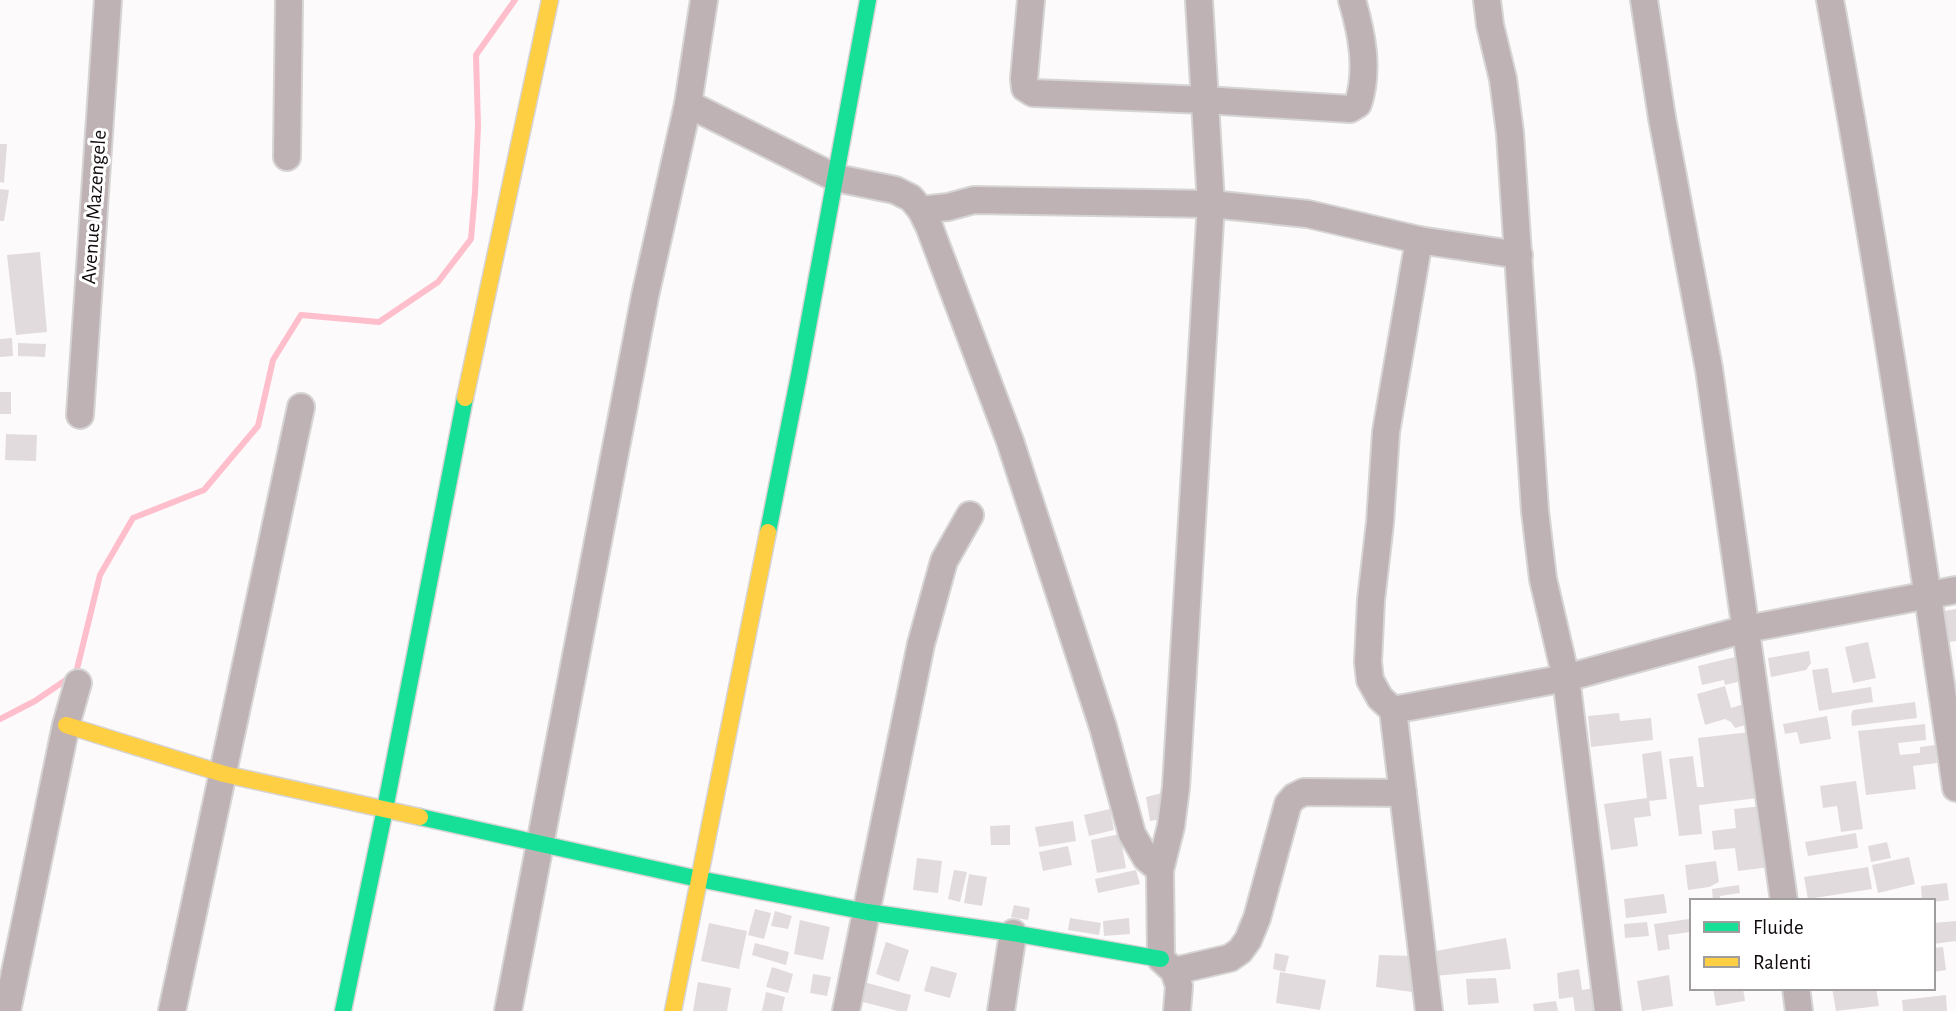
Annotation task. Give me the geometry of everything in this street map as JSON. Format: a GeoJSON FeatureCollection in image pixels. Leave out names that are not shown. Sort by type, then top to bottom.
{"type":"FeatureCollection","features":[{"type":"Feature","properties":{"kind":"street","name":"Avenue Mazengele"},"geometry":{"type":"LineString","coordinates":[[80,415],[108,0]]}},
{"type":"Feature","properties":{"kind":"street"},"geometry":{"type":"LineString","coordinates":[[287,157],[289,0]]}},
{"type":"Feature","properties":{"kind":"street"},"geometry":{"type":"LineString","coordinates":[[343,1011],[385,809],[450,467],[550,0]]}},
{"type":"Feature","properties":{"kind":"street"},"geometry":{"type":"LineString","coordinates":[[508,1011],[645,296],[688,104],[704,0]]}},
{"type":"Feature","properties":{"kind":"street"},"geometry":{"type":"LineString","coordinates":[[673,1011],[799,375],[868,0]]}},
{"type":"Feature","properties":{"kind":"street"},"geometry":{"type":"LineString","coordinates":[[1031,0],[1024,79],[1026,88],[1033,93],[1350,109],[1358,104],[1363,88],[1362,36],[1352,0]]}},
{"type":"Feature","properties":{"kind":"street"},"geometry":{"type":"LineString","coordinates":[[1177,1011],[1179,986],[1168,965],[1160,870],[1177,787],[1211,204],[1199,0]]}},
{"type":"Feature","properties":{"kind":"street"},"geometry":{"type":"LineString","coordinates":[[1487,0],[1503,79],[1510,133],[1535,511],[1543,579],[1566,678],[1608,1011]]}},
{"type":"Feature","properties":{"kind":"street"},"geometry":{"type":"LineString","coordinates":[[1644,0],[1662,118],[1709,369],[1784,899]]}},
{"type":"Feature","properties":{"kind":"street"},"geometry":{"type":"LineString","coordinates":[[1830,0],[1928,595],[1956,788]]}},
{"type":"Feature","properties":{"kind":"street"},"geometry":{"type":"LineString","coordinates":[[688,104],[836,178],[894,190],[911,198],[921,210],[1010,441],[1103,727],[1132,834],[1146,858],[1160,870]]}},
{"type":"Feature","properties":{"kind":"street"},"geometry":{"type":"LineString","coordinates":[[921,210],[974,200],[1211,204],[1308,214],[1419,240],[1519,255]]}},
{"type":"Feature","properties":{"kind":"street"},"geometry":{"type":"LineString","coordinates":[[1419,240],[1386,432],[1368,662],[1370,680],[1380,698],[1393,710],[1429,1011]]}},
{"type":"Feature","properties":{"kind":"street"},"geometry":{"type":"LineString","coordinates":[[172,1011],[301,407]]}},
{"type":"Feature","properties":{"kind":"street"},"geometry":{"type":"LineString","coordinates":[[846,1011],[921,644],[944,561],[970,515]]}},
{"type":"Feature","properties":{"kind":"street"},"geometry":{"type":"LineString","coordinates":[[1393,710],[1566,678],[1746,629],[1956,590]]}},
{"type":"Feature","properties":{"kind":"street"},"geometry":{"type":"LineString","coordinates":[[7,1011],[66,725],[78,683]]}},
{"type":"Feature","properties":{"kind":"street"},"geometry":{"type":"LineString","coordinates":[[66,725],[224,774],[699,878],[867,912],[1013,933],[1168,965],[1230,958],[1240,951],[1248,940],[1256,918],[1288,804],[1294,797],[1304,792],[1403,793]]}},
{"type":"Feature","properties":{"kind":"street"},"geometry":{"type":"LineString","coordinates":[[1000,1011],[1013,933]]}},
{"type":"Feature","properties":{"kind":"street"},"geometry":{"type":"LineString","coordinates":[[1796,990],[1799,1011]]}},
{"type":"Feature","properties":{"kind":"building"},"geometry":{"type":"Polygon","coordinates":[[[0,144],[7,144],[4,183],[0,182],[0,144]]]}},
{"type":"Feature","properties":{"kind":"building"},"geometry":{"type":"Polygon","coordinates":[[[0,189],[9,190],[4,221],[0,221],[0,189]]]}},
{"type":"Feature","properties":{"kind":"building"},"geometry":{"type":"Polygon","coordinates":[[[40,252],[47,332],[16,335],[7,255],[40,252]]]}},
{"type":"Feature","properties":{"kind":"building"},"geometry":{"type":"Polygon","coordinates":[[[12,338],[13,356],[0,357],[0,339],[12,338]]]}},
{"type":"Feature","properties":{"kind":"building"},"geometry":{"type":"Polygon","coordinates":[[[18,343],[46,344],[45,357],[18,356],[18,343]]]}},
{"type":"Feature","properties":{"kind":"building"},"geometry":{"type":"Polygon","coordinates":[[[0,392],[11,392],[11,414],[0,414],[0,392]]]}},
{"type":"Feature","properties":{"kind":"building"},"geometry":{"type":"Polygon","coordinates":[[[6,434],[37,435],[36,461],[5,460],[6,434]]]}},
{"type":"Feature","properties":{"kind":"building"},"geometry":{"type":"Polygon","coordinates":[[[1956,609],[1956,641],[1949,642],[1944,611],[1956,609]]]}},
{"type":"Feature","properties":{"kind":"building"},"geometry":{"type":"Polygon","coordinates":[[[1868,642],[1876,678],[1853,683],[1845,647],[1868,642]]]}},
{"type":"Feature","properties":{"kind":"building"},"geometry":{"type":"Polygon","coordinates":[[[1809,651],[1811,663],[1806,670],[1771,677],[1768,658],[1809,651]]]}},
{"type":"Feature","properties":{"kind":"building"},"geometry":{"type":"Polygon","coordinates":[[[1735,657],[1741,681],[1725,685],[1724,680],[1702,685],[1698,666],[1735,657]]]}},
{"type":"Feature","properties":{"kind":"building"},"geometry":{"type":"Polygon","coordinates":[[[1828,668],[1832,693],[1871,687],[1873,702],[1819,711],[1812,670],[1828,668]]]}},
{"type":"Feature","properties":{"kind":"building"},"geometry":{"type":"Polygon","coordinates":[[[1725,686],[1731,708],[1744,704],[1749,724],[1735,728],[1725,719],[1705,725],[1697,694],[1725,686]]]}},
{"type":"Feature","properties":{"kind":"building"},"geometry":{"type":"Polygon","coordinates":[[[1915,702],[1917,718],[1852,726],[1853,710],[1915,702]]]}},
{"type":"Feature","properties":{"kind":"building"},"geometry":{"type":"Polygon","coordinates":[[[1619,713],[1620,721],[1651,718],[1653,740],[1591,747],[1588,716],[1619,713]]]}},
{"type":"Feature","properties":{"kind":"building"},"geometry":{"type":"Polygon","coordinates":[[[1827,716],[1831,739],[1800,744],[1797,732],[1785,734],[1783,724],[1827,716]]]}},
{"type":"Feature","properties":{"kind":"building"},"geometry":{"type":"Polygon","coordinates":[[[1925,724],[1926,740],[1898,743],[1900,755],[1920,753],[1920,747],[1935,745],[1937,763],[1913,766],[1916,789],[1866,795],[1858,731],[1925,724]]]}},
{"type":"Feature","properties":{"kind":"building"},"geometry":{"type":"Polygon","coordinates":[[[1750,732],[1758,798],[1699,805],[1702,834],[1679,836],[1669,759],[1693,756],[1697,787],[1704,787],[1698,738],[1750,732]]]}},
{"type":"Feature","properties":{"kind":"building"},"geometry":{"type":"Polygon","coordinates":[[[1661,751],[1667,799],[1649,801],[1651,816],[1634,818],[1638,846],[1611,850],[1604,804],[1647,798],[1642,754],[1661,751]]]}},
{"type":"Feature","properties":{"kind":"building"},"geometry":{"type":"Polygon","coordinates":[[[1856,781],[1863,829],[1841,832],[1837,806],[1823,808],[1820,786],[1856,781]]]}},
{"type":"Feature","properties":{"kind":"building"},"geometry":{"type":"Polygon","coordinates":[[[1162,793],[1167,818],[1150,821],[1146,797],[1162,793]]]}},
{"type":"Feature","properties":{"kind":"building"},"geometry":{"type":"Polygon","coordinates":[[[1763,806],[1770,867],[1738,871],[1735,848],[1714,850],[1712,831],[1736,828],[1734,809],[1763,806]]]}},
{"type":"Feature","properties":{"kind":"building"},"geometry":{"type":"Polygon","coordinates":[[[1110,809],[1114,830],[1089,836],[1084,815],[1110,809]]]}},
{"type":"Feature","properties":{"kind":"building"},"geometry":{"type":"Polygon","coordinates":[[[1073,821],[1076,841],[1039,847],[1035,827],[1073,821]]]}},
{"type":"Feature","properties":{"kind":"building"},"geometry":{"type":"Polygon","coordinates":[[[1010,825],[1010,845],[991,845],[990,826],[1010,825]]]}},
{"type":"Feature","properties":{"kind":"building"},"geometry":{"type":"Polygon","coordinates":[[[1856,833],[1858,848],[1808,856],[1805,842],[1856,833]]]}},
{"type":"Feature","properties":{"kind":"building"},"geometry":{"type":"Polygon","coordinates":[[[1120,834],[1126,868],[1097,873],[1091,840],[1120,834]]]}},
{"type":"Feature","properties":{"kind":"building"},"geometry":{"type":"Polygon","coordinates":[[[1887,842],[1891,858],[1871,862],[1868,846],[1887,842]]]}},
{"type":"Feature","properties":{"kind":"building"},"geometry":{"type":"Polygon","coordinates":[[[1068,846],[1072,865],[1043,871],[1039,852],[1068,846]]]}},
{"type":"Feature","properties":{"kind":"building"},"geometry":{"type":"Polygon","coordinates":[[[1909,857],[1915,884],[1878,893],[1872,865],[1909,857]]]}},
{"type":"Feature","properties":{"kind":"building"},"geometry":{"type":"Polygon","coordinates":[[[917,858],[942,861],[938,893],[913,890],[917,858]]]}},
{"type":"Feature","properties":{"kind":"building"},"geometry":{"type":"Polygon","coordinates":[[[1716,861],[1719,882],[1709,887],[1688,890],[1685,865],[1716,861]]]}},
{"type":"Feature","properties":{"kind":"building"},"geometry":{"type":"Polygon","coordinates":[[[1868,867],[1872,889],[1808,899],[1804,877],[1868,867]]]}},
{"type":"Feature","properties":{"kind":"building"},"geometry":{"type":"Polygon","coordinates":[[[954,870],[967,872],[960,902],[948,899],[954,870]]]}},
{"type":"Feature","properties":{"kind":"building"},"geometry":{"type":"Polygon","coordinates":[[[1136,870],[1140,884],[1098,893],[1095,879],[1136,870]]]}},
{"type":"Feature","properties":{"kind":"building"},"geometry":{"type":"Polygon","coordinates":[[[969,874],[987,877],[982,906],[964,903],[969,874]]]}},
{"type":"Feature","properties":{"kind":"building"},"geometry":{"type":"Polygon","coordinates":[[[1947,883],[1949,900],[1935,902],[1935,899],[1922,899],[1921,886],[1947,883]]]}},
{"type":"Feature","properties":{"kind":"building"},"geometry":{"type":"Polygon","coordinates":[[[1739,885],[1740,893],[1713,899],[1712,889],[1739,885]]]}},
{"type":"Feature","properties":{"kind":"building"},"geometry":{"type":"Polygon","coordinates":[[[1664,894],[1667,913],[1626,918],[1624,899],[1664,894]]]}},
{"type":"Feature","properties":{"kind":"building"},"geometry":{"type":"Polygon","coordinates":[[[1014,905],[1030,908],[1028,920],[1011,917],[1014,905]]]}},
{"type":"Feature","properties":{"kind":"building"},"geometry":{"type":"Polygon","coordinates":[[[755,909],[771,913],[764,939],[748,935],[755,909]]]}},
{"type":"Feature","properties":{"kind":"building"},"geometry":{"type":"Polygon","coordinates":[[[775,911],[792,916],[788,929],[771,926],[775,911]]]}},
{"type":"Feature","properties":{"kind":"building"},"geometry":{"type":"Polygon","coordinates":[[[1070,918],[1101,923],[1099,935],[1068,930],[1070,918]]]}},
{"type":"Feature","properties":{"kind":"building"},"geometry":{"type":"Polygon","coordinates":[[[1129,918],[1130,934],[1104,936],[1103,921],[1129,918]]]}},
{"type":"Feature","properties":{"kind":"building"},"geometry":{"type":"Polygon","coordinates":[[[1689,919],[1690,932],[1668,935],[1670,949],[1658,951],[1654,924],[1689,919]]]}},
{"type":"Feature","properties":{"kind":"building"},"geometry":{"type":"Polygon","coordinates":[[[800,920],[830,927],[823,960],[794,954],[800,920]]]}},
{"type":"Feature","properties":{"kind":"building"},"geometry":{"type":"Polygon","coordinates":[[[1956,921],[1956,941],[1935,944],[1935,923],[1956,921]]]}},
{"type":"Feature","properties":{"kind":"building"},"geometry":{"type":"Polygon","coordinates":[[[1647,922],[1649,936],[1625,938],[1624,924],[1647,922]]]}},
{"type":"Feature","properties":{"kind":"building"},"geometry":{"type":"Polygon","coordinates":[[[709,923],[747,931],[739,969],[701,961],[709,923]]]}},
{"type":"Feature","properties":{"kind":"building"},"geometry":{"type":"Polygon","coordinates":[[[1506,938],[1511,969],[1434,976],[1430,952],[1506,938]]]}},
{"type":"Feature","properties":{"kind":"building"},"geometry":{"type":"Polygon","coordinates":[[[886,942],[909,950],[899,982],[876,974],[886,942]]]}},
{"type":"Feature","properties":{"kind":"building"},"geometry":{"type":"Polygon","coordinates":[[[755,943],[789,952],[786,965],[752,955],[755,943]]]}},
{"type":"Feature","properties":{"kind":"building"},"geometry":{"type":"Polygon","coordinates":[[[1943,947],[1946,970],[1935,972],[1935,948],[1943,947]]]}},
{"type":"Feature","properties":{"kind":"building"},"geometry":{"type":"Polygon","coordinates":[[[1275,953],[1289,956],[1285,972],[1273,969],[1275,953]]]}},
{"type":"Feature","properties":{"kind":"building"},"geometry":{"type":"Polygon","coordinates":[[[1379,955],[1414,956],[1412,992],[1376,987],[1379,955]]]}},
{"type":"Feature","properties":{"kind":"building"},"geometry":{"type":"Polygon","coordinates":[[[931,966],[957,973],[950,998],[924,991],[931,966]]]}},
{"type":"Feature","properties":{"kind":"building"},"geometry":{"type":"Polygon","coordinates":[[[772,967],[793,974],[788,993],[766,987],[772,967]]]}},
{"type":"Feature","properties":{"kind":"building"},"geometry":{"type":"Polygon","coordinates":[[[1579,969],[1582,990],[1599,987],[1601,1011],[1575,1011],[1573,997],[1559,999],[1557,973],[1579,969]]]}},
{"type":"Feature","properties":{"kind":"building"},"geometry":{"type":"Polygon","coordinates":[[[1280,972],[1326,980],[1320,1010],[1276,1003],[1280,972]]]}},
{"type":"Feature","properties":{"kind":"building"},"geometry":{"type":"Polygon","coordinates":[[[813,974],[831,977],[827,996],[810,993],[813,974]]]}},
{"type":"Feature","properties":{"kind":"building"},"geometry":{"type":"Polygon","coordinates":[[[1669,975],[1673,1006],[1642,1011],[1637,981],[1669,975]]]}},
{"type":"Feature","properties":{"kind":"building"},"geometry":{"type":"Polygon","coordinates":[[[1496,978],[1499,1003],[1468,1005],[1466,979],[1496,978]]]}},
{"type":"Feature","properties":{"kind":"building"},"geometry":{"type":"Polygon","coordinates":[[[698,982],[731,988],[727,1011],[693,1011],[698,982]]]}},
{"type":"Feature","properties":{"kind":"building"},"geometry":{"type":"Polygon","coordinates":[[[864,982],[911,995],[907,1011],[859,1001],[864,982]]]}},
{"type":"Feature","properties":{"kind":"building"},"geometry":{"type":"Polygon","coordinates":[[[1713,990],[1743,990],[1745,1001],[1716,1006],[1713,990]]]}},
{"type":"Feature","properties":{"kind":"building"},"geometry":{"type":"Polygon","coordinates":[[[1832,990],[1876,990],[1879,1006],[1836,1011],[1832,990]]]}},
{"type":"Feature","properties":{"kind":"building"},"geometry":{"type":"Polygon","coordinates":[[[766,992],[785,997],[782,1011],[762,1011],[766,992]]]}},
{"type":"Feature","properties":{"kind":"building"},"geometry":{"type":"Polygon","coordinates":[[[1946,995],[1947,1011],[1903,1011],[1902,1000],[1946,995]]]}},
{"type":"Feature","properties":{"kind":"building"},"geometry":{"type":"Polygon","coordinates":[[[1556,1001],[1558,1011],[1534,1011],[1533,1004],[1556,1001]]]}},
{"type":"Feature","properties":{"kind":"waterway"},"geometry":{"type":"LineString","coordinates":[[0,719],[35,701],[76,673],[100,575],[133,518],[204,490],[258,426],[273,360],[301,315],[379,322],[438,282],[471,239],[478,126],[476,55],[515,0]]}},
{"type":"Feature","properties":{"kind":"traffic: fast"},"geometry":{"type":"LineString","coordinates":[[768,532],[868,0]]}},
{"type":"Feature","properties":{"kind":"traffic: fast"},"geometry":{"type":"LineString","coordinates":[[343,1011],[465,398]]}},
{"type":"Feature","properties":{"kind":"traffic: fast"},"geometry":{"type":"LineString","coordinates":[[420,817],[699,879],[867,912],[1013,933],[1161,959]]}},
{"type":"Feature","properties":{"kind":"traffic: slow"},"geometry":{"type":"LineString","coordinates":[[465,398],[550,0]]}},
{"type":"Feature","properties":{"kind":"traffic: slow"},"geometry":{"type":"LineString","coordinates":[[673,1011],[768,532]]}},
{"type":"Feature","properties":{"kind":"traffic: slow"},"geometry":{"type":"LineString","coordinates":[[66,725],[224,774],[420,817]]}}]}
